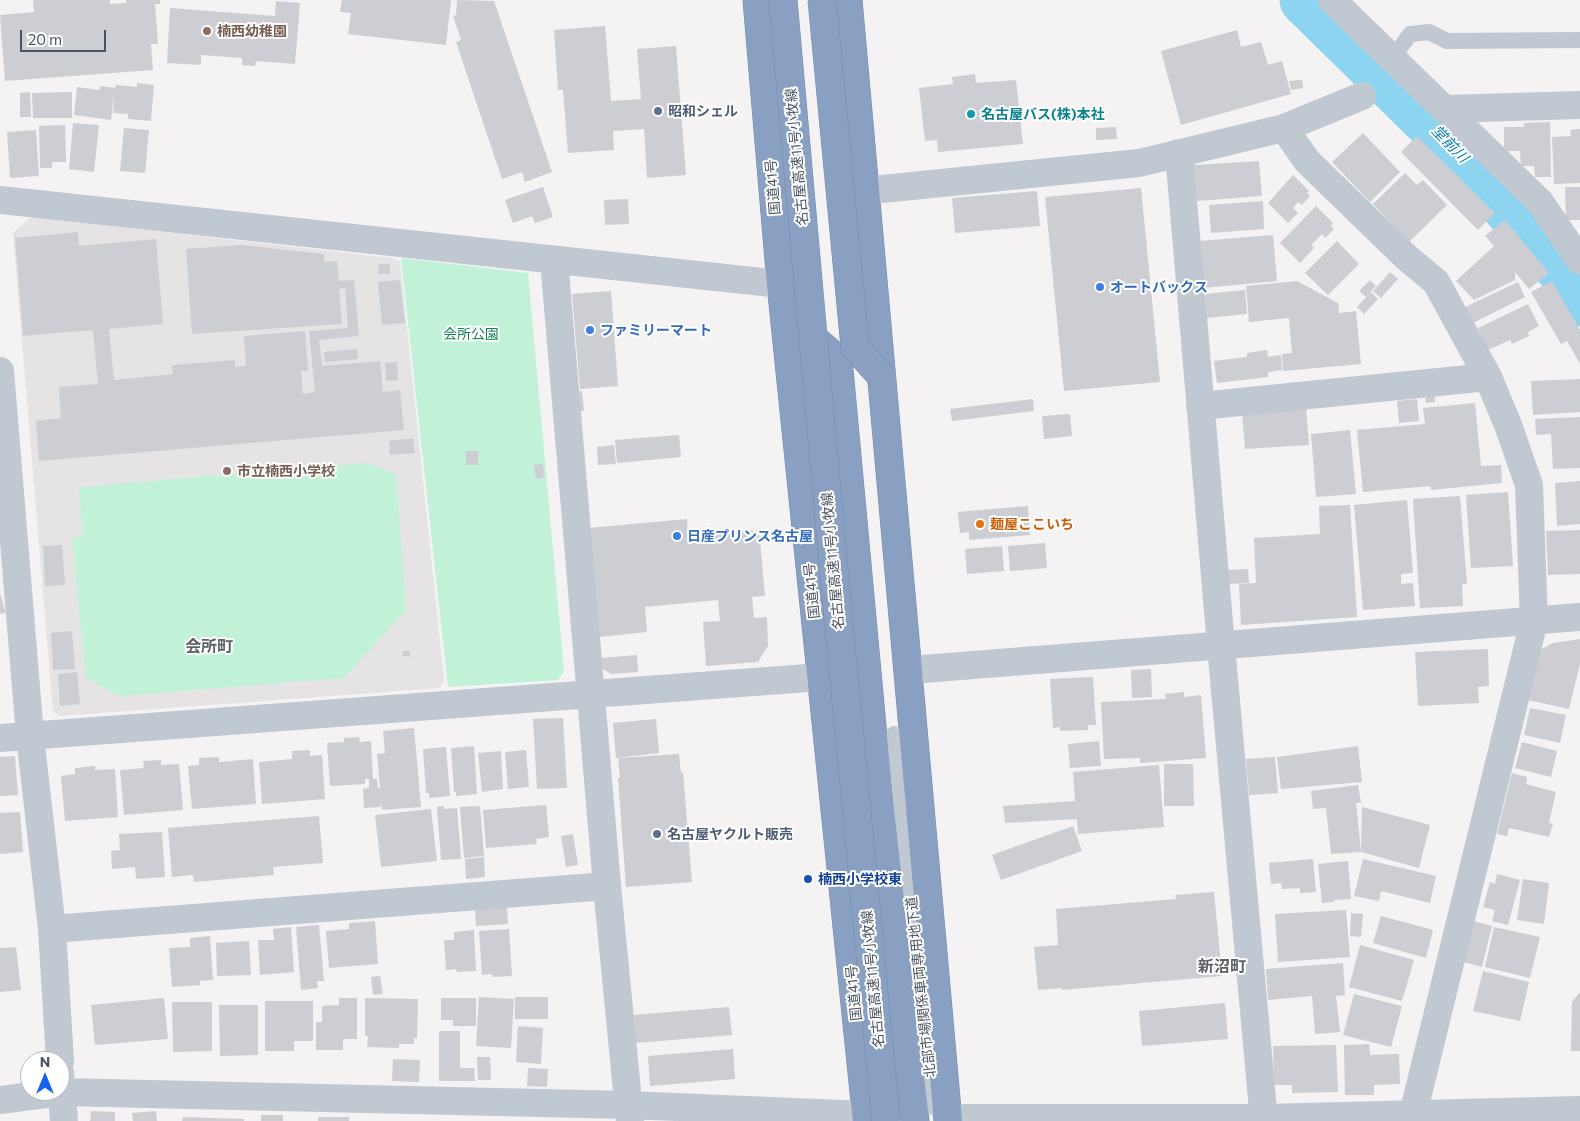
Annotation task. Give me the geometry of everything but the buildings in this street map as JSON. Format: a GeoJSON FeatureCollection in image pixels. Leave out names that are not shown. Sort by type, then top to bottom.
{"type":"FeatureCollection","features":[{"type":"Feature","properties":{"kind":"highway","name":"国道41号"},"geometry":{"type":"LineString","coordinates":[[756,0],[781,284],[821,677],[873,1119]]}},
{"type":"Feature","properties":{"kind":"highway"},"geometry":{"type":"LineString","coordinates":[[774,0],[806,332],[838,359],[880,802],[915,1121]]}},
{"type":"Feature","properties":{"kind":"highway","name":"名古屋高速11号小牧線"},"geometry":{"type":"LineString","coordinates":[[783,0],[834,572],[873,1119]]}},
{"type":"Feature","properties":{"kind":"highway"},"geometry":{"type":"LineString","coordinates":[[822,0],[855,347],[882,377]]}},
{"type":"Feature","properties":{"kind":"highway"},"geometry":{"type":"LineString","coordinates":[[848,0],[882,377],[959,1120]]}},
{"type":"Feature","properties":{"kind":"highway"},"geometry":{"type":"LineString","coordinates":[[866,0],[959,1120]]}},
{"type":"Feature","properties":{"kind":"street"},"geometry":{"type":"LineString","coordinates":[[1332,0],[1540,202],[1572,236],[1580,261]]}},
{"type":"Feature","properties":{"kind":"street"},"geometry":{"type":"LineString","coordinates":[[882,189],[1139,164],[1284,128],[1362,96]]}},
{"type":"Feature","properties":{"kind":"street"},"geometry":{"type":"LineString","coordinates":[[1445,109],[1580,105]]}},
{"type":"Feature","properties":{"kind":"street"},"geometry":{"type":"LineString","coordinates":[[1284,128],[1307,161],[1405,256],[1436,282],[1488,377],[1530,484],[1534,621],[1413,1117]]}},
{"type":"Feature","properties":{"kind":"street"},"geometry":{"type":"LineString","coordinates":[[1179,153],[1264,1119]]}},
{"type":"Feature","properties":{"kind":"street"},"geometry":{"type":"LineString","coordinates":[[0,200],[781,284]]}},
{"type":"Feature","properties":{"kind":"street"},"geometry":{"type":"LineString","coordinates":[[554,260],[590,694],[629,1113]]}},
{"type":"Feature","properties":{"kind":"street"},"geometry":{"type":"LineString","coordinates":[[0,371],[1,405],[30,736],[52,929],[59,1051]]}},
{"type":"Feature","properties":{"kind":"street"},"geometry":{"type":"LineString","coordinates":[[1200,406],[1488,377]]}},
{"type":"Feature","properties":{"kind":"street"},"geometry":{"type":"LineString","coordinates":[[923,669],[1580,617]]}},
{"type":"Feature","properties":{"kind":"street"},"geometry":{"type":"LineString","coordinates":[[0,738],[821,677]]}},
{"type":"Feature","properties":{"kind":"street"},"geometry":{"type":"LineString","coordinates":[[52,929],[607,886]]}},
{"type":"Feature","properties":{"kind":"street"},"geometry":{"type":"LineString","coordinates":[[70,1081],[629,1113],[873,1119]]}},
{"type":"Feature","properties":{"kind":"street"},"geometry":{"type":"LineString","coordinates":[[0,1100],[20,1093]]}},
{"type":"Feature","properties":{"kind":"street"},"geometry":{"type":"LineString","coordinates":[[63,1101],[64,1121]]}},
{"type":"Feature","properties":{"kind":"street"},"geometry":{"type":"LineString","coordinates":[[959,1120],[1413,1117],[1580,1110]]}},
{"type":"Feature","properties":{"kind":"lane"},"geometry":{"type":"LineString","coordinates":[[1393,58],[1410,34],[1429,32],[1447,42],[1580,40]]}},
{"type":"Feature","properties":{"kind":"lane","name":"北部市場関係車両専用地下道"},"geometry":{"type":"LineString","coordinates":[[894,734],[935,1121]]}},
{"type":"Feature","properties":{"kind":"shaded area","name":"市立楠西小学校"},"geometry":{"type":"Polygon","coordinates":[[[31,217],[392,258],[400,262],[444,680],[440,688],[60,716],[53,712],[13,233],[31,217]]]}},
{"type":"Feature","properties":{"kind":"green space","name":"会所公園"},"geometry":{"type":"Polygon","coordinates":[[[401,258],[528,273],[564,671],[558,680],[448,687],[401,258]]]}},
{"type":"Feature","properties":{"kind":"green space"},"geometry":{"type":"Polygon","coordinates":[[[366,463],[396,474],[406,610],[344,678],[119,696],[86,678],[72,538],[83,536],[79,487],[366,463]]]}},
{"type":"Feature","properties":{"kind":"waterway","name":"堂前川"},"geometry":{"type":"LineString","coordinates":[[1305,0],[1455,147],[1564,272],[1580,301]]}},
{"type":"Feature","properties":{"kind":"place","name":"楠西幼稚園"},"geometry":{"type":"Point","coordinates":[207,31]}},
{"type":"Feature","properties":{"kind":"place","name":"昭和シェル"},"geometry":{"type":"Point","coordinates":[658,111]}},
{"type":"Feature","properties":{"kind":"place","name":"名古屋バス(株)本社"},"geometry":{"type":"Point","coordinates":[971,114]}},
{"type":"Feature","properties":{"kind":"place","name":"オートバックス"},"geometry":{"type":"Point","coordinates":[1100,287]}},
{"type":"Feature","properties":{"kind":"place","name":"ファミリーマート"},"geometry":{"type":"Point","coordinates":[590,330]}},
{"type":"Feature","properties":{"kind":"place","name":"市立楠西小学校"},"geometry":{"type":"Point","coordinates":[227,471]}},
{"type":"Feature","properties":{"kind":"place","name":"麺屋ここいち"},"geometry":{"type":"Point","coordinates":[980,524]}},
{"type":"Feature","properties":{"kind":"place","name":"日産プリンス名古屋"},"geometry":{"type":"Point","coordinates":[677,536]}},
{"type":"Feature","properties":{"kind":"place","name":"名古屋ヤクルト販売"},"geometry":{"type":"Point","coordinates":[657,834]}},
{"type":"Feature","properties":{"kind":"place","name":"楠西小学校東"},"geometry":{"type":"Point","coordinates":[808,879]}},
{"type":"Feature","properties":{"kind":"district","name":"会所町"},"geometry":{"type":"Point","coordinates":[209,647]}},
{"type":"Feature","properties":{"kind":"district","name":"新沼町"},"geometry":{"type":"Point","coordinates":[1222,967]}}]}
